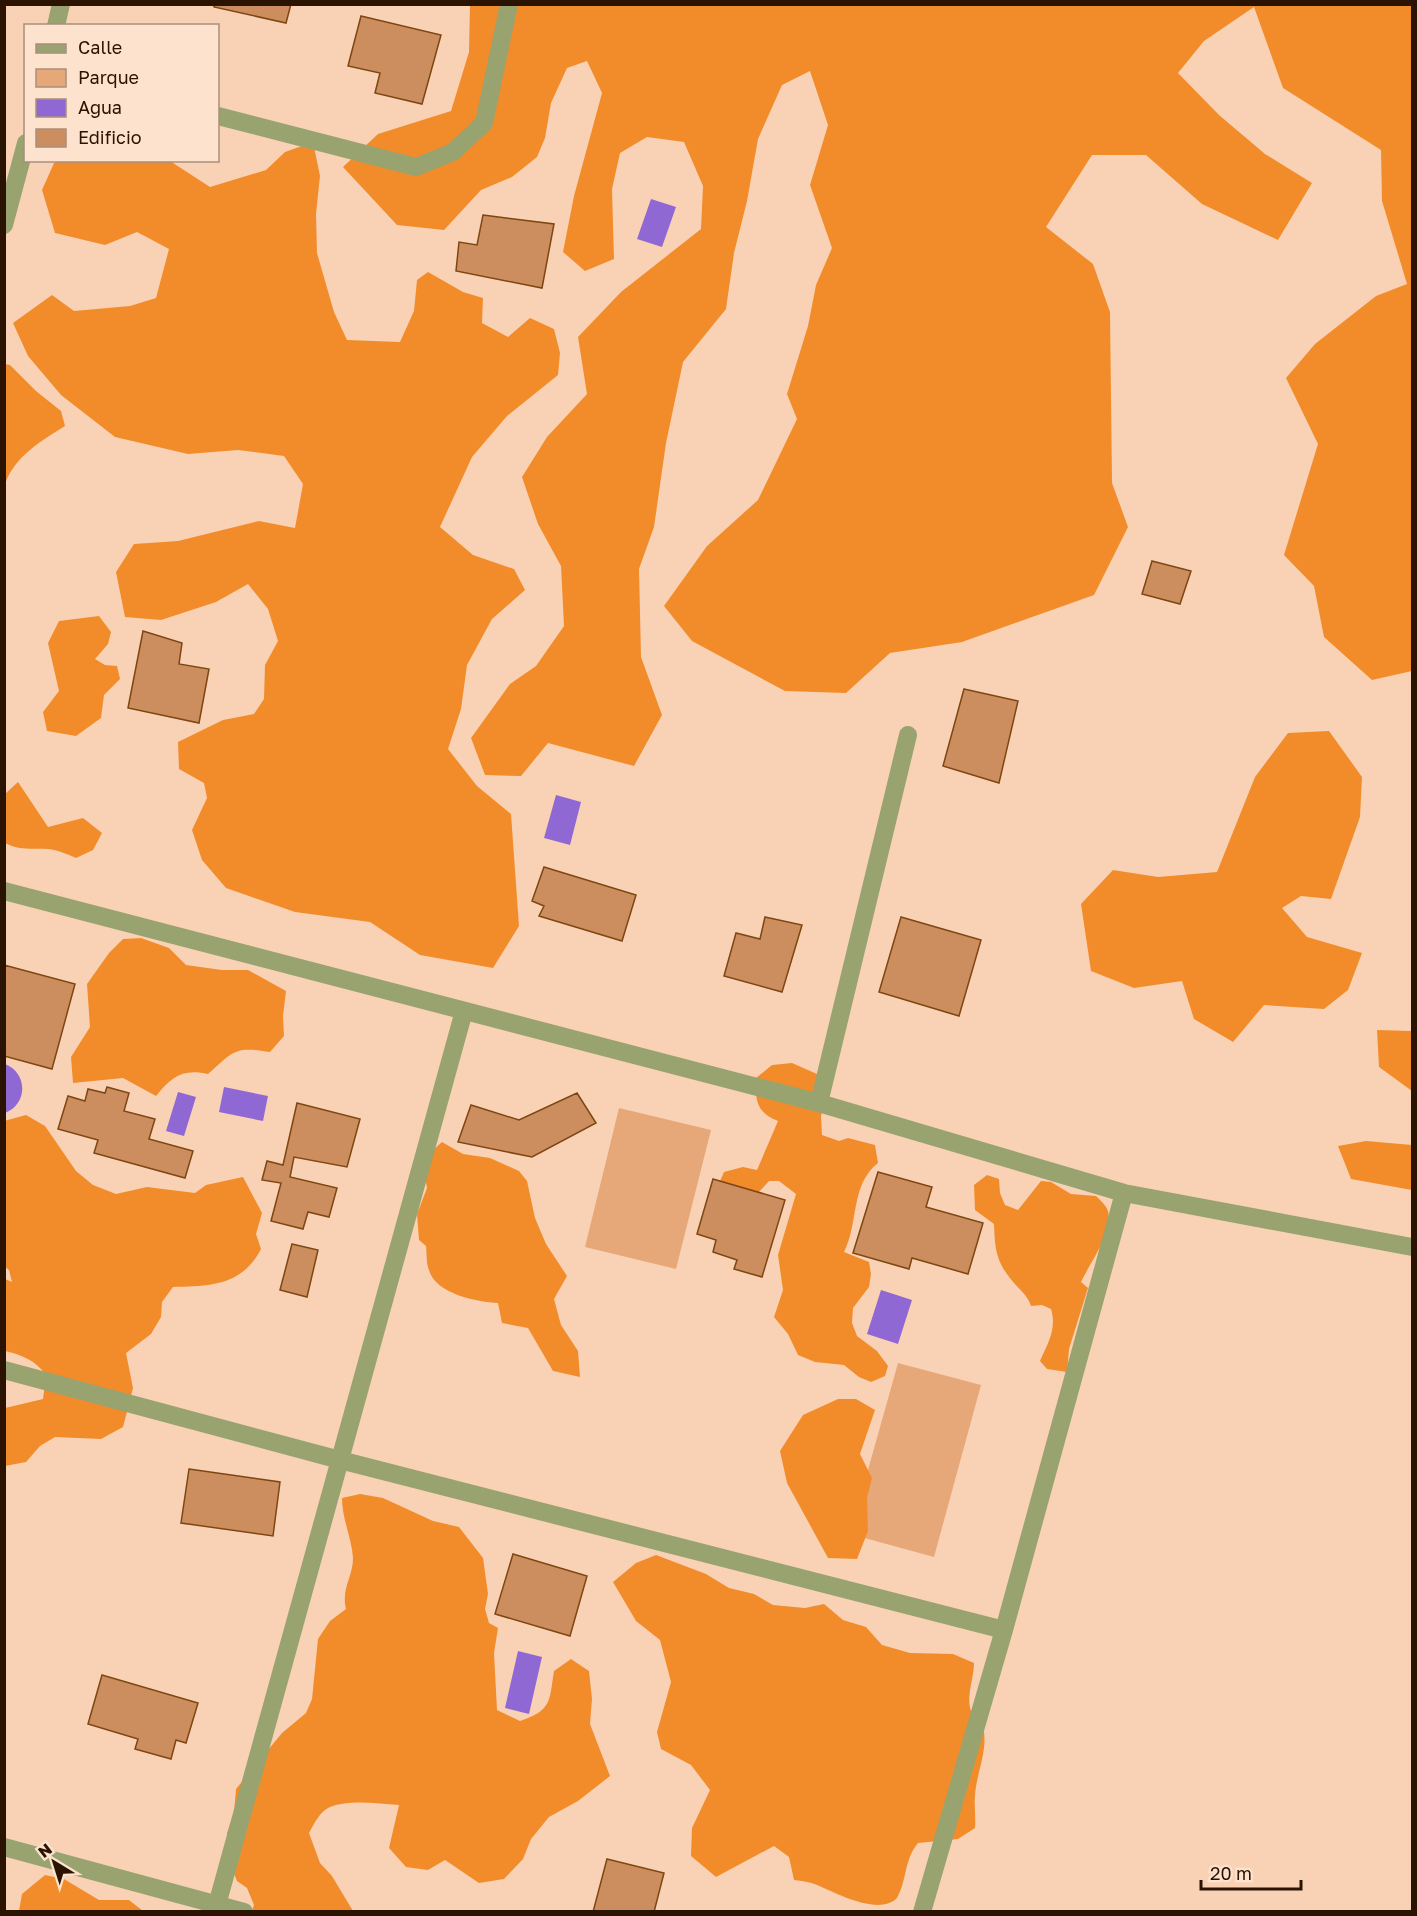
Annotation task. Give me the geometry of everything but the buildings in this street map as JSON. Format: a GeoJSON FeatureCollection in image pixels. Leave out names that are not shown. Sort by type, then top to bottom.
{"type":"FeatureCollection","features":[{"type":"Feature","properties":{"kind":"street"},"geometry":{"type":"LineString","coordinates":[[56,24],[61,4]]}},
{"type":"Feature","properties":{"kind":"street"},"geometry":{"type":"LineString","coordinates":[[219,116],[416,167],[453,152],[484,123],[509,4]]}},
{"type":"Feature","properties":{"kind":"street"},"geometry":{"type":"LineString","coordinates":[[4,225],[24,150]]}},
{"type":"Feature","properties":{"kind":"street"},"geometry":{"type":"LineString","coordinates":[[819,1103],[908,735]]}},
{"type":"Feature","properties":{"kind":"street"},"geometry":{"type":"LineString","coordinates":[[4,891],[819,1103],[1124,1193],[1413,1247]]}},
{"type":"Feature","properties":{"kind":"street"},"geometry":{"type":"LineString","coordinates":[[216,1908],[464,1011]]}},
{"type":"Feature","properties":{"kind":"street"},"geometry":{"type":"LineString","coordinates":[[922,1911],[1004,1630],[1124,1193]]}},
{"type":"Feature","properties":{"kind":"street"},"geometry":{"type":"LineString","coordinates":[[4,1370],[340,1460],[1004,1630]]}},
{"type":"Feature","properties":{"kind":"street"},"geometry":{"type":"LineString","coordinates":[[4,1847],[216,1908],[244,1911]]}},
{"type":"Feature","properties":{"kind":"green space"},"geometry":{"type":"Polygon","coordinates":[[[619,1108],[711,1130],[676,1269],[585,1247],[619,1108]]]}},
{"type":"Feature","properties":{"kind":"green space"},"geometry":{"type":"Polygon","coordinates":[[[898,1363],[981,1385],[934,1557],[850,1534],[898,1363]]]}},
{"type":"Feature","properties":{"kind":"shaded area"},"geometry":{"type":"Polygon","coordinates":[[[470,5],[1412,5],[1412,671],[1372,680],[1324,637],[1314,586],[1284,555],[1318,444],[1286,378],[1315,344],[1376,296],[1407,284],[1382,201],[1381,150],[1283,88],[1254,7],[1204,41],[1178,73],[1219,115],[1265,154],[1312,183],[1278,240],[1202,204],[1146,155],[1092,155],[1046,227],[1093,264],[1110,312],[1112,483],[1128,527],[1094,595],[962,642],[890,653],[846,693],[785,691],[692,641],[664,606],[707,546],[758,500],[797,419],[787,394],[808,326],[816,285],[832,248],[810,185],[828,125],[810,71],[782,85],[758,139],[747,201],[734,253],[726,309],[683,362],[666,443],[654,527],[639,569],[641,657],[662,715],[634,766],[548,743],[521,776],[485,775],[471,738],[510,684],[536,666],[564,626],[561,566],[538,524],[522,477],[547,437],[587,394],[578,337],[621,292],[701,229],[703,186],[684,142],[647,137],[620,153],[612,189],[614,259],[585,271],[563,252],[574,196],[602,93],[587,61],[567,68],[551,103],[545,138],[537,157],[512,177],[481,190],[444,230],[397,225],[343,167],[378,134],[451,111],[469,52],[470,5]]]}},
{"type":"Feature","properties":{"kind":"shaded area"},"geometry":{"type":"Polygon","coordinates":[[[313,142],[320,176],[316,214],[317,253],[334,312],[347,340],[400,342],[414,311],[417,280],[428,272],[463,292],[483,298],[482,323],[508,337],[530,318],[554,329],[560,353],[558,375],[507,416],[472,457],[440,527],[473,555],[514,569],[525,590],[492,619],[467,665],[461,709],[448,749],[477,786],[511,814],[519,926],[493,968],[420,955],[370,922],[295,912],[226,888],[202,860],[192,830],[207,798],[204,783],[179,769],[178,742],[223,720],[254,714],[264,699],[265,665],[278,641],[268,609],[248,584],[216,602],[161,620],[125,617],[116,572],[134,544],[178,541],[259,521],[295,528],[303,484],[284,456],[238,450],[188,454],[115,437],[61,395],[28,356],[13,323],[52,295],[74,311],[130,306],[156,298],[169,249],[137,232],[105,245],[55,233],[42,190],[54,163],[172,162],[210,187],[266,170],[285,152],[313,142]]]}},
{"type":"Feature","properties":{"kind":"shaded area"},"geometry":{"type":"Polygon","coordinates":[[[5,364],[10,365],[36,391],[61,411],[65,426],[22,457],[9,474],[5,484],[5,364]]]}},
{"type":"Feature","properties":{"kind":"shaded area"},"geometry":{"type":"Polygon","coordinates":[[[99,616],[111,632],[108,644],[95,659],[105,665],[117,666],[120,679],[104,695],[101,718],[76,736],[47,731],[43,712],[59,691],[48,643],[59,621],[99,616]]]}},
{"type":"Feature","properties":{"kind":"shaded area"},"geometry":{"type":"Polygon","coordinates":[[[1329,731],[1362,777],[1360,817],[1331,899],[1301,896],[1282,908],[1307,937],[1362,953],[1348,990],[1324,1009],[1264,1005],[1233,1042],[1194,1019],[1182,981],[1134,988],[1091,971],[1081,904],[1113,870],[1158,877],[1217,872],[1255,777],[1288,733],[1329,731]]]}},
{"type":"Feature","properties":{"kind":"shaded area"},"geometry":{"type":"Polygon","coordinates":[[[18,782],[48,827],[83,818],[102,833],[93,850],[76,858],[55,850],[21,848],[5,843],[5,794],[18,782]]]}},
{"type":"Feature","properties":{"kind":"shaded area"},"geometry":{"type":"Polygon","coordinates":[[[141,938],[169,948],[186,965],[222,970],[248,970],[286,991],[283,1016],[284,1036],[270,1052],[241,1050],[230,1055],[208,1074],[191,1072],[178,1076],[172,1079],[156,1096],[123,1078],[73,1083],[71,1057],[90,1027],[87,984],[109,953],[123,939],[141,938]]]}},
{"type":"Feature","properties":{"kind":"shaded area"},"geometry":{"type":"Polygon","coordinates":[[[1377,1030],[1412,1031],[1412,1091],[1379,1067],[1377,1030]]]}},
{"type":"Feature","properties":{"kind":"shaded area"},"geometry":{"type":"Polygon","coordinates":[[[792,1063],[817,1074],[827,1095],[821,1116],[822,1135],[839,1141],[848,1138],[875,1145],[878,1163],[863,1182],[849,1241],[844,1252],[869,1262],[871,1274],[869,1287],[853,1308],[852,1323],[857,1336],[877,1351],[888,1366],[885,1376],[871,1382],[859,1377],[844,1365],[815,1362],[798,1355],[788,1334],[774,1317],[783,1290],[778,1255],[796,1194],[779,1181],[769,1181],[747,1205],[714,1195],[724,1172],[743,1167],[757,1170],[778,1121],[765,1114],[758,1104],[756,1078],[772,1065],[792,1063]]]}},
{"type":"Feature","properties":{"kind":"shaded area"},"geometry":{"type":"Polygon","coordinates":[[[26,1115],[45,1126],[76,1171],[93,1185],[116,1194],[147,1187],[195,1193],[206,1185],[243,1177],[262,1213],[256,1234],[261,1249],[244,1270],[224,1282],[173,1287],[162,1302],[161,1317],[151,1334],[126,1353],[133,1388],[123,1427],[101,1439],[55,1437],[40,1446],[26,1462],[5,1466],[5,1408],[43,1399],[46,1375],[28,1359],[5,1351],[5,1279],[12,1282],[9,1270],[4,1266],[4,1121],[26,1115]]]}},
{"type":"Feature","properties":{"kind":"shaded area"},"geometry":{"type":"Polygon","coordinates":[[[1366,1141],[1412,1145],[1412,1190],[1351,1179],[1338,1146],[1366,1141]]]}},
{"type":"Feature","properties":{"kind":"shaded area"},"geometry":{"type":"Polygon","coordinates":[[[442,1142],[463,1154],[490,1158],[519,1171],[527,1181],[535,1218],[546,1244],[567,1276],[554,1299],[561,1325],[578,1351],[580,1377],[553,1371],[528,1328],[502,1323],[498,1303],[458,1295],[448,1291],[433,1278],[427,1264],[426,1246],[419,1240],[417,1214],[427,1188],[422,1160],[442,1142]]]}},
{"type":"Feature","properties":{"kind":"shaded area"},"geometry":{"type":"Polygon","coordinates":[[[987,1175],[999,1179],[1000,1193],[1005,1205],[1018,1210],[1041,1181],[1051,1182],[1071,1194],[1096,1196],[1108,1211],[1109,1220],[1104,1238],[1081,1282],[1088,1288],[1069,1349],[1067,1372],[1047,1369],[1040,1361],[1052,1329],[1051,1309],[1042,1305],[1031,1306],[1000,1262],[996,1249],[994,1224],[975,1210],[974,1185],[987,1175]]]}},
{"type":"Feature","properties":{"kind":"shaded area"},"geometry":{"type":"Polygon","coordinates":[[[838,1399],[856,1399],[875,1410],[860,1454],[872,1478],[867,1498],[868,1531],[857,1559],[828,1558],[787,1483],[780,1451],[803,1415],[838,1399]]]}},
{"type":"Feature","properties":{"kind":"shaded area"},"geometry":{"type":"Polygon","coordinates":[[[360,1494],[383,1498],[433,1521],[459,1527],[483,1558],[488,1594],[485,1609],[489,1623],[498,1628],[494,1653],[497,1710],[520,1721],[530,1717],[544,1709],[549,1698],[554,1671],[571,1659],[589,1671],[592,1699],[590,1724],[610,1776],[578,1801],[549,1817],[531,1839],[523,1859],[504,1879],[479,1883],[445,1860],[428,1870],[406,1867],[389,1848],[399,1805],[356,1803],[330,1807],[320,1815],[309,1833],[320,1863],[332,1876],[353,1911],[252,1911],[254,1905],[247,1888],[237,1881],[230,1864],[227,1833],[234,1813],[236,1789],[282,1733],[306,1713],[312,1699],[318,1639],[330,1621],[346,1609],[345,1595],[353,1558],[342,1498],[360,1494]]]}},
{"type":"Feature","properties":{"kind":"shaded area"},"geometry":{"type":"Polygon","coordinates":[[[656,1555],[706,1574],[729,1588],[754,1594],[773,1605],[805,1608],[824,1604],[843,1620],[866,1627],[882,1645],[910,1653],[953,1654],[974,1663],[969,1697],[970,1708],[983,1729],[985,1740],[976,1788],[975,1828],[958,1839],[918,1843],[910,1856],[897,1898],[880,1905],[858,1902],[814,1884],[794,1880],[789,1857],[774,1846],[716,1877],[691,1856],[692,1828],[710,1790],[691,1765],[661,1749],[657,1732],[671,1682],[660,1640],[636,1621],[613,1582],[636,1563],[656,1555]]]}},
{"type":"Feature","properties":{"kind":"shaded area"},"geometry":{"type":"Polygon","coordinates":[[[45,1875],[64,1879],[99,1900],[129,1900],[143,1911],[19,1911],[22,1894],[45,1875]]]}},
{"type":"Feature","properties":{"kind":"water"},"geometry":{"type":"Polygon","coordinates":[[[651,199],[676,207],[662,247],[637,239],[651,199]]]}},
{"type":"Feature","properties":{"kind":"water"},"geometry":{"type":"Polygon","coordinates":[[[556,795],[581,802],[570,845],[544,838],[556,795]]]}},
{"type":"Feature","properties":{"kind":"water"},"geometry":{"type":"Polygon","coordinates":[[[5,1064],[18,1074],[22,1088],[18,1103],[5,1113],[5,1064]]]}},
{"type":"Feature","properties":{"kind":"water"},"geometry":{"type":"Polygon","coordinates":[[[224,1087],[268,1096],[263,1121],[219,1112],[224,1087]]]}},
{"type":"Feature","properties":{"kind":"water"},"geometry":{"type":"Polygon","coordinates":[[[178,1092],[196,1097],[184,1136],[166,1131],[178,1092]]]}},
{"type":"Feature","properties":{"kind":"water"},"geometry":{"type":"Polygon","coordinates":[[[881,1290],[912,1300],[898,1344],[867,1334],[881,1290]]]}},
{"type":"Feature","properties":{"kind":"water"},"geometry":{"type":"Polygon","coordinates":[[[518,1651],[542,1657],[529,1714],[505,1708],[518,1651]]]}}]}
